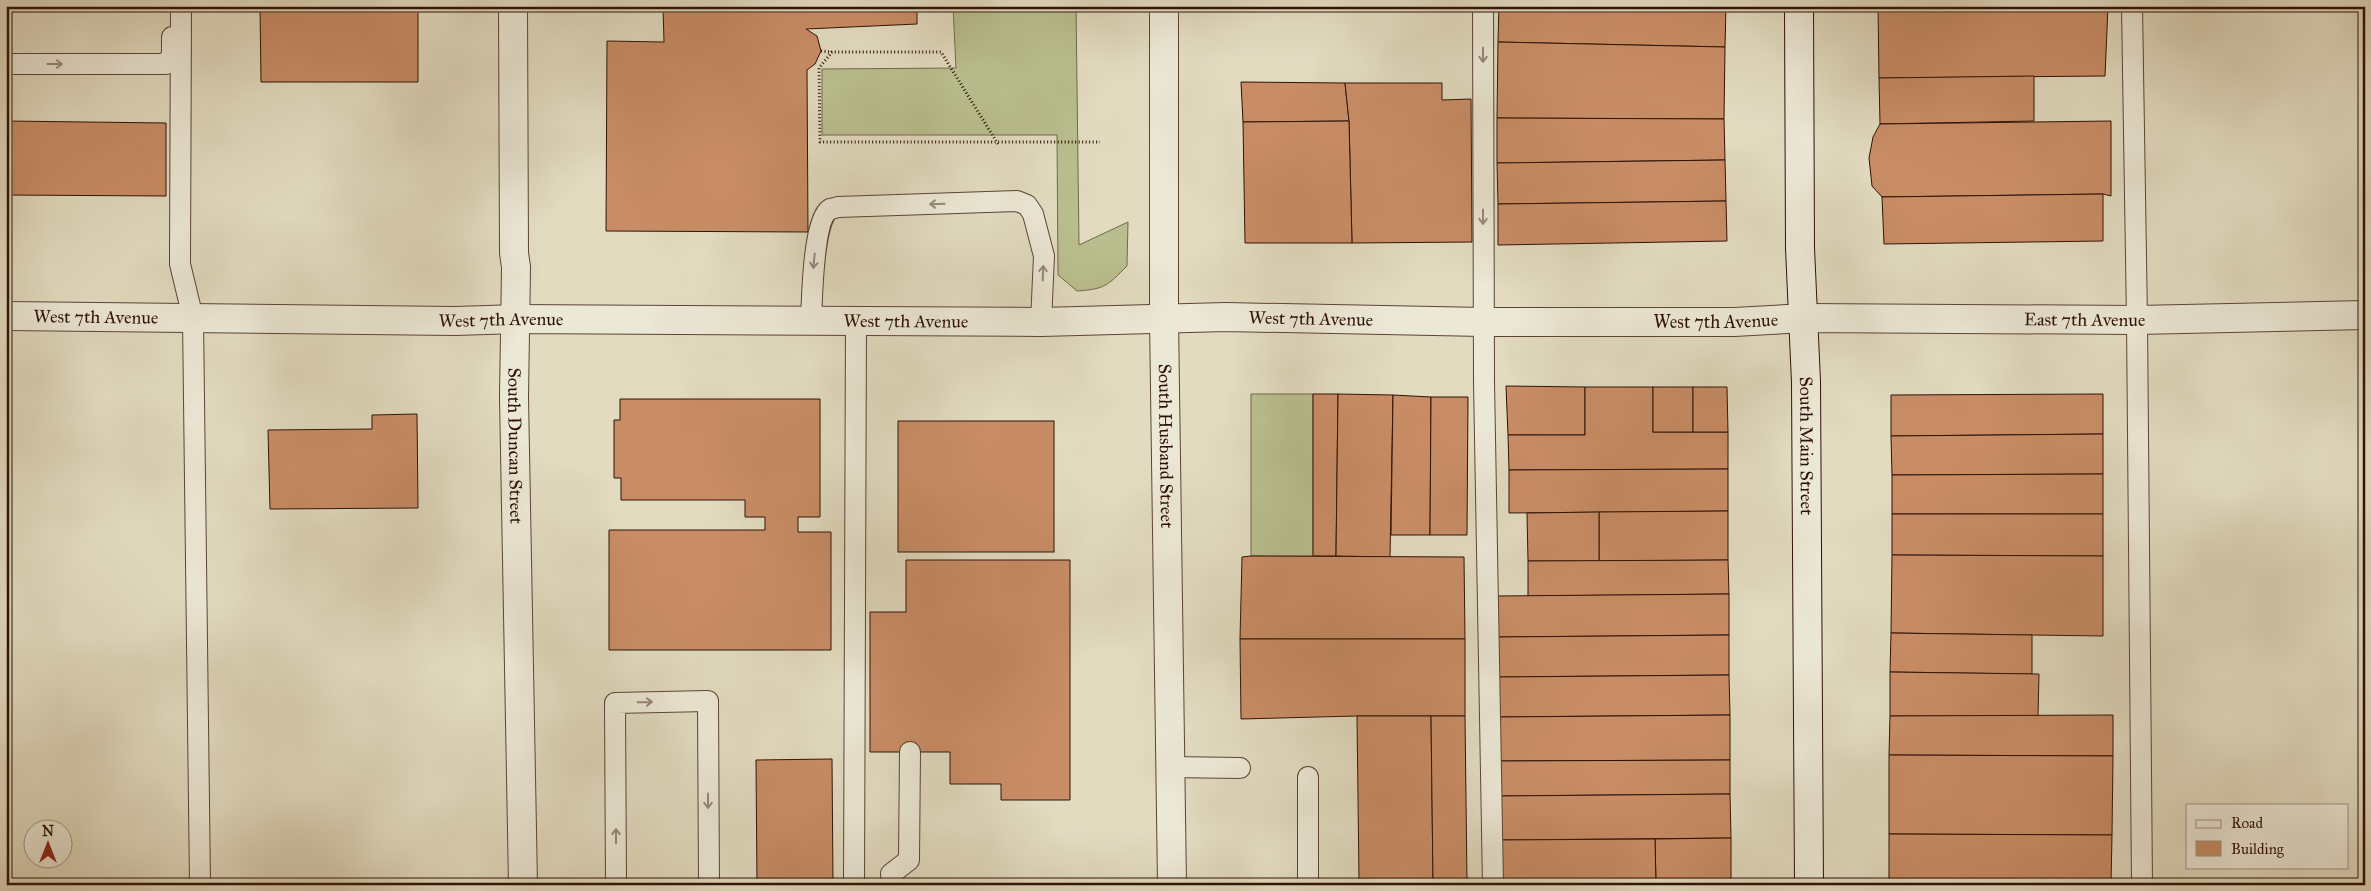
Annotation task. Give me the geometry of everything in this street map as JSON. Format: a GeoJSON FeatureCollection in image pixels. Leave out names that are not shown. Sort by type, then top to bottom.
{"type":"FeatureCollection","features":[{"type":"Feature","properties":{"kind":"street","name":"South Duncan Street"},"geometry":{"type":"LineString","coordinates":[[513,6],[514,253],[516,267],[514,319],[523,885]]}},
{"type":"Feature","properties":{"kind":"street","name":"South Husband Street"},"geometry":{"type":"LineString","coordinates":[[1164,6],[1164,318],[1172,885]]}},
{"type":"Feature","properties":{"kind":"street","name":"South Main Street"},"geometry":{"type":"LineString","coordinates":[[1799,6],[1800,248],[1805,318],[1809,885]]}},
{"type":"Feature","properties":{"kind":"street","name":"East 7th Avenue"},"geometry":{"type":"LineString","coordinates":[[1805,318],[2138,320],[2365,315]]}},
{"type":"Feature","properties":{"kind":"street","name":"West 7th Avenue"},"geometry":{"type":"LineString","coordinates":[[6,316],[455,321],[514,319],[1041,322],[1226,317],[1484,322],[1734,322],[1805,318]]}},
{"type":"Feature","properties":{"kind":"lane"},"geometry":{"type":"LineString","coordinates":[[6,64],[166,64],[172,55],[173,6]]}},
{"type":"Feature","properties":{"kind":"lane"},"geometry":{"type":"LineString","coordinates":[[181,6],[180,264],[193,318],[200,885]]}},
{"type":"Feature","properties":{"kind":"lane"},"geometry":{"type":"LineString","coordinates":[[1483,6],[1484,322],[1493,885]]}},
{"type":"Feature","properties":{"kind":"lane"},"geometry":{"type":"LineString","coordinates":[[2132,6],[2138,320],[2142,885]]}},
{"type":"Feature","properties":{"kind":"lane"},"geometry":{"type":"LineString","coordinates":[[811,321],[814,256],[824,217],[830,210],[838,207],[1017,201],[1027,205],[1033,214],[1044,256],[1041,322]]}},
{"type":"Feature","properties":{"kind":"lane"},"geometry":{"type":"LineString","coordinates":[[854,885],[856,321]]}},
{"type":"Feature","properties":{"kind":"lane"},"geometry":{"type":"LineString","coordinates":[[616,885],[615,703],[708,701],[709,885]]}},
{"type":"Feature","properties":{"kind":"lane"},"geometry":{"type":"LineString","coordinates":[[892,885],[891,874],[909,860],[910,752]]}},
{"type":"Feature","properties":{"kind":"lane"},"geometry":{"type":"LineString","coordinates":[[1169,767],[1240,768]]}},
{"type":"Feature","properties":{"kind":"lane"},"geometry":{"type":"LineString","coordinates":[[1308,776],[1308,885]]}},
{"type":"Feature","properties":{"kind":"path"},"geometry":{"type":"LineString","coordinates":[[821,51],[940,52],[998,144]]}},
{"type":"Feature","properties":{"kind":"path"},"geometry":{"type":"LineString","coordinates":[[832,52],[819,68],[820,142],[998,144],[1100,142]]}},
{"type":"Feature","properties":{"kind":"green space"},"geometry":{"type":"Polygon","coordinates":[[[953,6],[1076,6],[1079,245],[1128,222],[1127,266],[1105,285],[1094,289],[1077,291],[1058,275],[1057,135],[822,135],[822,69],[956,68],[953,6]]]}},
{"type":"Feature","properties":{"kind":"green space"},"geometry":{"type":"Polygon","coordinates":[[[1251,394],[1313,394],[1313,556],[1251,556],[1251,394]]]}},
{"type":"Feature","properties":{"kind":"building"},"geometry":{"type":"Polygon","coordinates":[[[260,6],[418,6],[418,82],[261,82],[260,6]]]}},
{"type":"Feature","properties":{"kind":"building"},"geometry":{"type":"Polygon","coordinates":[[[663,6],[922,6],[917,7],[917,24],[806,29],[817,36],[821,51],[815,64],[807,70],[808,232],[606,231],[607,41],[664,42],[663,6]]]}},
{"type":"Feature","properties":{"kind":"building"},"geometry":{"type":"Polygon","coordinates":[[[1499,6],[1726,6],[1725,47],[1498,42],[1499,6]]]}},
{"type":"Feature","properties":{"kind":"building"},"geometry":{"type":"Polygon","coordinates":[[[1878,6],[2108,6],[2105,76],[1879,78],[1878,6]]]}},
{"type":"Feature","properties":{"kind":"building"},"geometry":{"type":"Polygon","coordinates":[[[1498,42],[1725,47],[1724,119],[1497,118],[1498,42]]]}},
{"type":"Feature","properties":{"kind":"building"},"geometry":{"type":"Polygon","coordinates":[[[2034,76],[2034,121],[1880,124],[1879,78],[2034,76]]]}},
{"type":"Feature","properties":{"kind":"building"},"geometry":{"type":"Polygon","coordinates":[[[1241,82],[1345,83],[1349,121],[1243,122],[1241,82]]]}},
{"type":"Feature","properties":{"kind":"building"},"geometry":{"type":"Polygon","coordinates":[[[1345,83],[1442,83],[1442,100],[1471,99],[1472,242],[1352,243],[1349,121],[1345,83]]]}},
{"type":"Feature","properties":{"kind":"building"},"geometry":{"type":"Polygon","coordinates":[[[1497,118],[1724,119],[1725,160],[1497,163],[1497,118]]]}},
{"type":"Feature","properties":{"kind":"building"},"geometry":{"type":"Polygon","coordinates":[[[6,121],[166,123],[166,196],[6,195],[6,121]]]}},
{"type":"Feature","properties":{"kind":"building"},"geometry":{"type":"Polygon","coordinates":[[[1349,121],[1352,243],[1245,243],[1243,122],[1349,121]]]}},
{"type":"Feature","properties":{"kind":"building"},"geometry":{"type":"Polygon","coordinates":[[[2111,121],[2111,196],[2103,194],[1882,197],[1872,186],[1869,158],[1873,137],[1880,124],[2111,121]]]}},
{"type":"Feature","properties":{"kind":"building"},"geometry":{"type":"Polygon","coordinates":[[[1725,160],[1726,201],[1498,204],[1497,163],[1725,160]]]}},
{"type":"Feature","properties":{"kind":"building"},"geometry":{"type":"Polygon","coordinates":[[[2103,194],[2103,241],[1884,244],[1882,197],[2103,194]]]}},
{"type":"Feature","properties":{"kind":"building"},"geometry":{"type":"Polygon","coordinates":[[[1726,201],[1727,241],[1498,245],[1498,204],[1726,201]]]}},
{"type":"Feature","properties":{"kind":"building"},"geometry":{"type":"Polygon","coordinates":[[[1506,386],[1585,387],[1585,435],[1508,435],[1506,386]]]}},
{"type":"Feature","properties":{"kind":"building"},"geometry":{"type":"Polygon","coordinates":[[[1585,387],[1653,387],[1653,432],[1728,432],[1728,469],[1509,470],[1508,435],[1585,435],[1585,387]]]}},
{"type":"Feature","properties":{"kind":"building"},"geometry":{"type":"Polygon","coordinates":[[[1653,387],[1693,387],[1693,432],[1653,432],[1653,387]]]}},
{"type":"Feature","properties":{"kind":"building"},"geometry":{"type":"Polygon","coordinates":[[[1693,387],[1727,387],[1728,432],[1693,432],[1693,387]]]}},
{"type":"Feature","properties":{"kind":"building"},"geometry":{"type":"Polygon","coordinates":[[[1313,394],[1338,394],[1336,556],[1313,556],[1313,394]]]}},
{"type":"Feature","properties":{"kind":"building"},"geometry":{"type":"Polygon","coordinates":[[[1338,394],[1393,395],[1390,557],[1336,556],[1338,394]]]}},
{"type":"Feature","properties":{"kind":"building"},"geometry":{"type":"Polygon","coordinates":[[[2103,394],[2103,434],[1891,436],[1891,395],[2103,394]]]}},
{"type":"Feature","properties":{"kind":"building"},"geometry":{"type":"Polygon","coordinates":[[[1393,395],[1431,397],[1430,535],[1391,535],[1393,395]]]}},
{"type":"Feature","properties":{"kind":"building"},"geometry":{"type":"Polygon","coordinates":[[[1431,397],[1468,397],[1467,535],[1430,535],[1431,397]]]}},
{"type":"Feature","properties":{"kind":"building"},"geometry":{"type":"Polygon","coordinates":[[[620,399],[820,399],[820,517],[798,517],[798,532],[831,532],[831,650],[609,650],[609,530],[765,530],[765,517],[745,517],[745,500],[621,500],[621,478],[614,478],[614,420],[620,420],[620,399]]]}},
{"type":"Feature","properties":{"kind":"building"},"geometry":{"type":"Polygon","coordinates":[[[417,414],[418,508],[270,509],[268,430],[372,429],[372,415],[417,414]]]}},
{"type":"Feature","properties":{"kind":"building"},"geometry":{"type":"Polygon","coordinates":[[[898,421],[1054,421],[1054,552],[898,552],[898,421]]]}},
{"type":"Feature","properties":{"kind":"building"},"geometry":{"type":"Polygon","coordinates":[[[2103,434],[2103,474],[1892,475],[1891,436],[2103,434]]]}},
{"type":"Feature","properties":{"kind":"building"},"geometry":{"type":"Polygon","coordinates":[[[1728,469],[1728,511],[1509,513],[1509,470],[1728,469]]]}},
{"type":"Feature","properties":{"kind":"building"},"geometry":{"type":"Polygon","coordinates":[[[2103,474],[2103,514],[1892,514],[1892,475],[2103,474]]]}},
{"type":"Feature","properties":{"kind":"building"},"geometry":{"type":"Polygon","coordinates":[[[1728,511],[1728,560],[1599,561],[1599,512],[1728,511]]]}},
{"type":"Feature","properties":{"kind":"building"},"geometry":{"type":"Polygon","coordinates":[[[1599,512],[1599,561],[1528,561],[1527,513],[1599,512]]]}},
{"type":"Feature","properties":{"kind":"building"},"geometry":{"type":"Polygon","coordinates":[[[1892,514],[2103,514],[2103,556],[1892,555],[1892,514]]]}},
{"type":"Feature","properties":{"kind":"building"},"geometry":{"type":"Polygon","coordinates":[[[1892,555],[2103,556],[2103,636],[1891,633],[1892,555]]]}},
{"type":"Feature","properties":{"kind":"building"},"geometry":{"type":"Polygon","coordinates":[[[1242,557],[1464,557],[1465,639],[1240,639],[1242,557]]]}},
{"type":"Feature","properties":{"kind":"building"},"geometry":{"type":"Polygon","coordinates":[[[906,560],[1070,560],[1070,800],[1001,800],[1001,784],[950,784],[950,752],[870,752],[870,612],[906,612],[906,560]]]}},
{"type":"Feature","properties":{"kind":"building"},"geometry":{"type":"Polygon","coordinates":[[[1728,560],[1729,594],[1528,596],[1528,561],[1728,560]]]}},
{"type":"Feature","properties":{"kind":"building"},"geometry":{"type":"Polygon","coordinates":[[[1729,594],[1729,635],[1498,637],[1497,596],[1729,594]]]}},
{"type":"Feature","properties":{"kind":"building"},"geometry":{"type":"Polygon","coordinates":[[[1891,633],[2032,635],[2032,674],[1890,672],[1891,633]]]}},
{"type":"Feature","properties":{"kind":"building"},"geometry":{"type":"Polygon","coordinates":[[[1729,635],[1729,675],[1498,677],[1498,637],[1729,635]]]}},
{"type":"Feature","properties":{"kind":"building"},"geometry":{"type":"Polygon","coordinates":[[[1240,639],[1465,639],[1465,716],[1241,719],[1240,639]]]}},
{"type":"Feature","properties":{"kind":"building"},"geometry":{"type":"Polygon","coordinates":[[[1890,672],[2039,674],[2038,716],[1890,716],[1890,672]]]}},
{"type":"Feature","properties":{"kind":"building"},"geometry":{"type":"Polygon","coordinates":[[[1729,675],[1730,715],[1498,717],[1498,677],[1729,675]]]}},
{"type":"Feature","properties":{"kind":"building"},"geometry":{"type":"Polygon","coordinates":[[[1730,715],[1730,760],[1499,761],[1498,717],[1730,715]]]}},
{"type":"Feature","properties":{"kind":"building"},"geometry":{"type":"Polygon","coordinates":[[[2113,715],[2113,756],[1889,755],[1890,716],[2113,715]]]}},
{"type":"Feature","properties":{"kind":"building"},"geometry":{"type":"Polygon","coordinates":[[[1357,716],[1431,716],[1433,881],[1359,879],[1357,716]]]}},
{"type":"Feature","properties":{"kind":"building"},"geometry":{"type":"Polygon","coordinates":[[[1431,716],[1465,716],[1467,881],[1433,881],[1431,716]]]}},
{"type":"Feature","properties":{"kind":"building"},"geometry":{"type":"Polygon","coordinates":[[[1889,755],[2113,756],[2112,835],[1889,834],[1889,755]]]}},
{"type":"Feature","properties":{"kind":"building"},"geometry":{"type":"Polygon","coordinates":[[[832,759],[833,885],[757,885],[756,760],[832,759]]]}},
{"type":"Feature","properties":{"kind":"building"},"geometry":{"type":"Polygon","coordinates":[[[1730,760],[1730,794],[1499,796],[1499,761],[1730,760]]]}},
{"type":"Feature","properties":{"kind":"building"},"geometry":{"type":"Polygon","coordinates":[[[1730,794],[1731,838],[1499,840],[1499,796],[1730,794]]]}},
{"type":"Feature","properties":{"kind":"building"},"geometry":{"type":"Polygon","coordinates":[[[1889,834],[2112,835],[2111,883],[1889,881],[1889,834]]]}},
{"type":"Feature","properties":{"kind":"building"},"geometry":{"type":"Polygon","coordinates":[[[1731,838],[1731,885],[1656,885],[1655,839],[1731,838]]]}},
{"type":"Feature","properties":{"kind":"building"},"geometry":{"type":"Polygon","coordinates":[[[1655,839],[1656,885],[1500,885],[1499,840],[1655,839]]]}}]}
